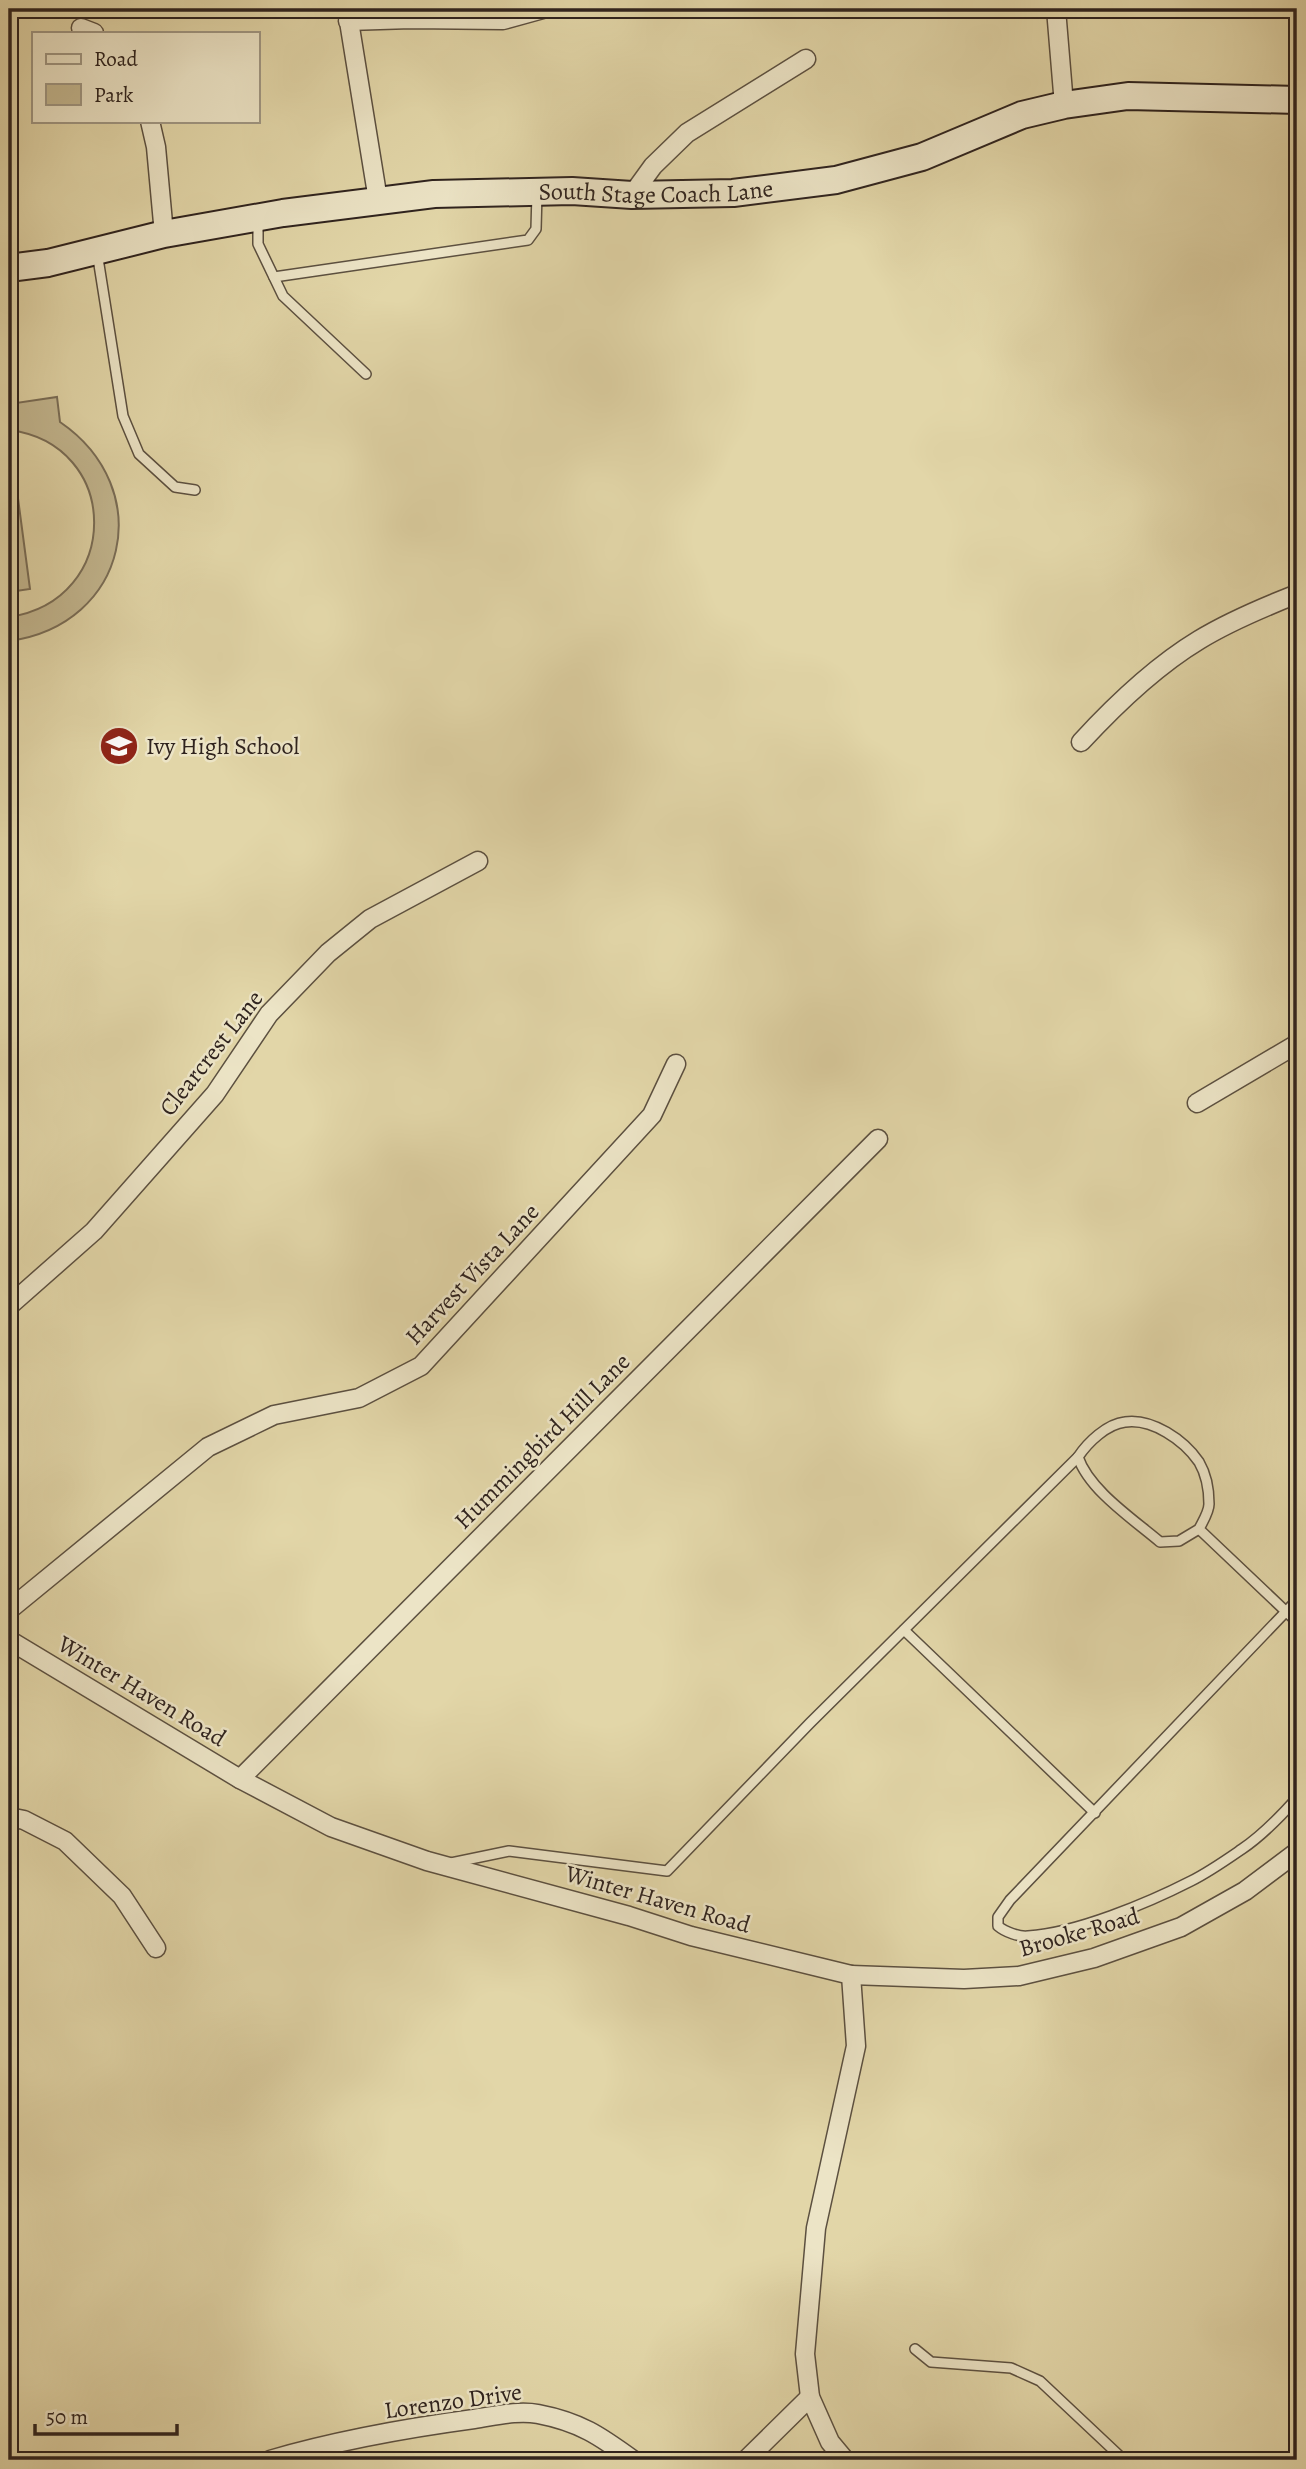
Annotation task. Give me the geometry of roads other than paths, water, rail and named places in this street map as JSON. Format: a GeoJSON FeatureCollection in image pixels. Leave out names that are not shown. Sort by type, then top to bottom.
{"type":"FeatureCollection","features":[{"type":"Feature","properties":{"kind":"main road","name":"South Stage Coach Lane"},"geometry":{"type":"LineString","coordinates":[[9,268],[48,263],[164,234],[378,200],[434,194],[537,191],[632,195],[733,193],[836,180],[922,157],[1022,115],[1064,105],[1128,96],[1297,100]]}},
{"type":"Feature","properties":{"kind":"street"},"geometry":{"type":"LineString","coordinates":[[378,200],[348,15],[503,20],[543,9]]}},
{"type":"Feature","properties":{"kind":"street"},"geometry":{"type":"LineString","coordinates":[[1056,9],[1064,105]]}},
{"type":"Feature","properties":{"kind":"street"},"geometry":{"type":"LineString","coordinates":[[632,195],[653,166],[687,133],[806,59]]}},
{"type":"Feature","properties":{"kind":"street"},"geometry":{"type":"LineString","coordinates":[[150,122],[156,147],[164,234]]}},
{"type":"Feature","properties":{"kind":"street"},"geometry":{"type":"LineString","coordinates":[[1081,742],[1120,700],[1199,640],[1254,611],[1297,594]]}},
{"type":"Feature","properties":{"kind":"street","name":"Clearcrest Lane"},"geometry":{"type":"LineString","coordinates":[[9,1306],[94,1231],[215,1094],[269,1014],[328,953],[370,919],[478,861]]}},
{"type":"Feature","properties":{"kind":"street"},"geometry":{"type":"LineString","coordinates":[[1197,1103],[1297,1044]]}},
{"type":"Feature","properties":{"kind":"street","name":"Harvest Vista Lane"},"geometry":{"type":"LineString","coordinates":[[9,1610],[208,1447],[274,1415],[359,1398],[421,1366],[652,1115],[676,1064]]}},
{"type":"Feature","properties":{"kind":"street","name":"Hummingbird Hill Lane"},"geometry":{"type":"LineString","coordinates":[[240,1779],[878,1139]]}},
{"type":"Feature","properties":{"kind":"street","name":"Winter Haven Road"},"geometry":{"type":"LineString","coordinates":[[9,1640],[240,1779],[331,1827],[442,1865],[629,1916],[691,1936],[851,1975]]}},
{"type":"Feature","properties":{"kind":"street"},"geometry":{"type":"LineString","coordinates":[[9,1817],[24,1820],[65,1841],[122,1896],[156,1948]]}},
{"type":"Feature","properties":{"kind":"street","name":"Brooke Road"},"geometry":{"type":"LineString","coordinates":[[851,1975],[964,1979],[1019,1976],[1094,1958],[1181,1927],[1245,1891],[1297,1852]]}},
{"type":"Feature","properties":{"kind":"street"},"geometry":{"type":"LineString","coordinates":[[845,2460],[830,2442],[810,2397],[805,2354],[816,2228],[856,2046],[851,1975]]}},
{"type":"Feature","properties":{"kind":"street"},"geometry":{"type":"LineString","coordinates":[[746,2460],[810,2397]]}},
{"type":"Feature","properties":{"kind":"street","name":"Lorenzo Drive"},"geometry":{"type":"LineString","coordinates":[[270,2460],[433,2425],[511,2414],[535,2414],[574,2423],[595,2433],[633,2460]]}},
{"type":"Feature","properties":{"kind":"lane"},"geometry":{"type":"LineString","coordinates":[[274,277],[528,240],[536,229],[537,191]]}},
{"type":"Feature","properties":{"kind":"lane"},"geometry":{"type":"LineString","coordinates":[[258,218],[258,244],[283,296],[366,374]]}},
{"type":"Feature","properties":{"kind":"lane"},"geometry":{"type":"LineString","coordinates":[[96,250],[123,416],[139,454],[175,487],[195,490]]}},
{"type":"Feature","properties":{"kind":"lane"},"geometry":{"type":"LineString","coordinates":[[442,1865],[509,1851],[667,1871],[1078,1457],[1086,1445],[1123,1422],[1145,1422],[1177,1439],[1199,1462],[1208,1485],[1209,1507],[1199,1529],[1179,1541],[1160,1542],[1097,1487],[1082,1468],[1078,1457]]}},
{"type":"Feature","properties":{"kind":"lane"},"geometry":{"type":"LineString","coordinates":[[1199,1529],[1297,1622]]}},
{"type":"Feature","properties":{"kind":"lane"},"geometry":{"type":"LineString","coordinates":[[1297,1600],[1010,1900],[998,1917],[998,1926],[1002,1930],[1026,1937],[1065,1931],[1145,1902],[1193,1880],[1244,1848],[1270,1827],[1297,1798]]}},
{"type":"Feature","properties":{"kind":"lane"},"geometry":{"type":"LineString","coordinates":[[904,1630],[1095,1813]]}},
{"type":"Feature","properties":{"kind":"lane"},"geometry":{"type":"LineString","coordinates":[[915,2349],[931,2362],[1011,2368],[1040,2381],[1124,2460]]}},
{"type":"Feature","properties":{"kind":"place","name":"Ivy High School"},"geometry":{"type":"Point","coordinates":[119,746]}}]}
